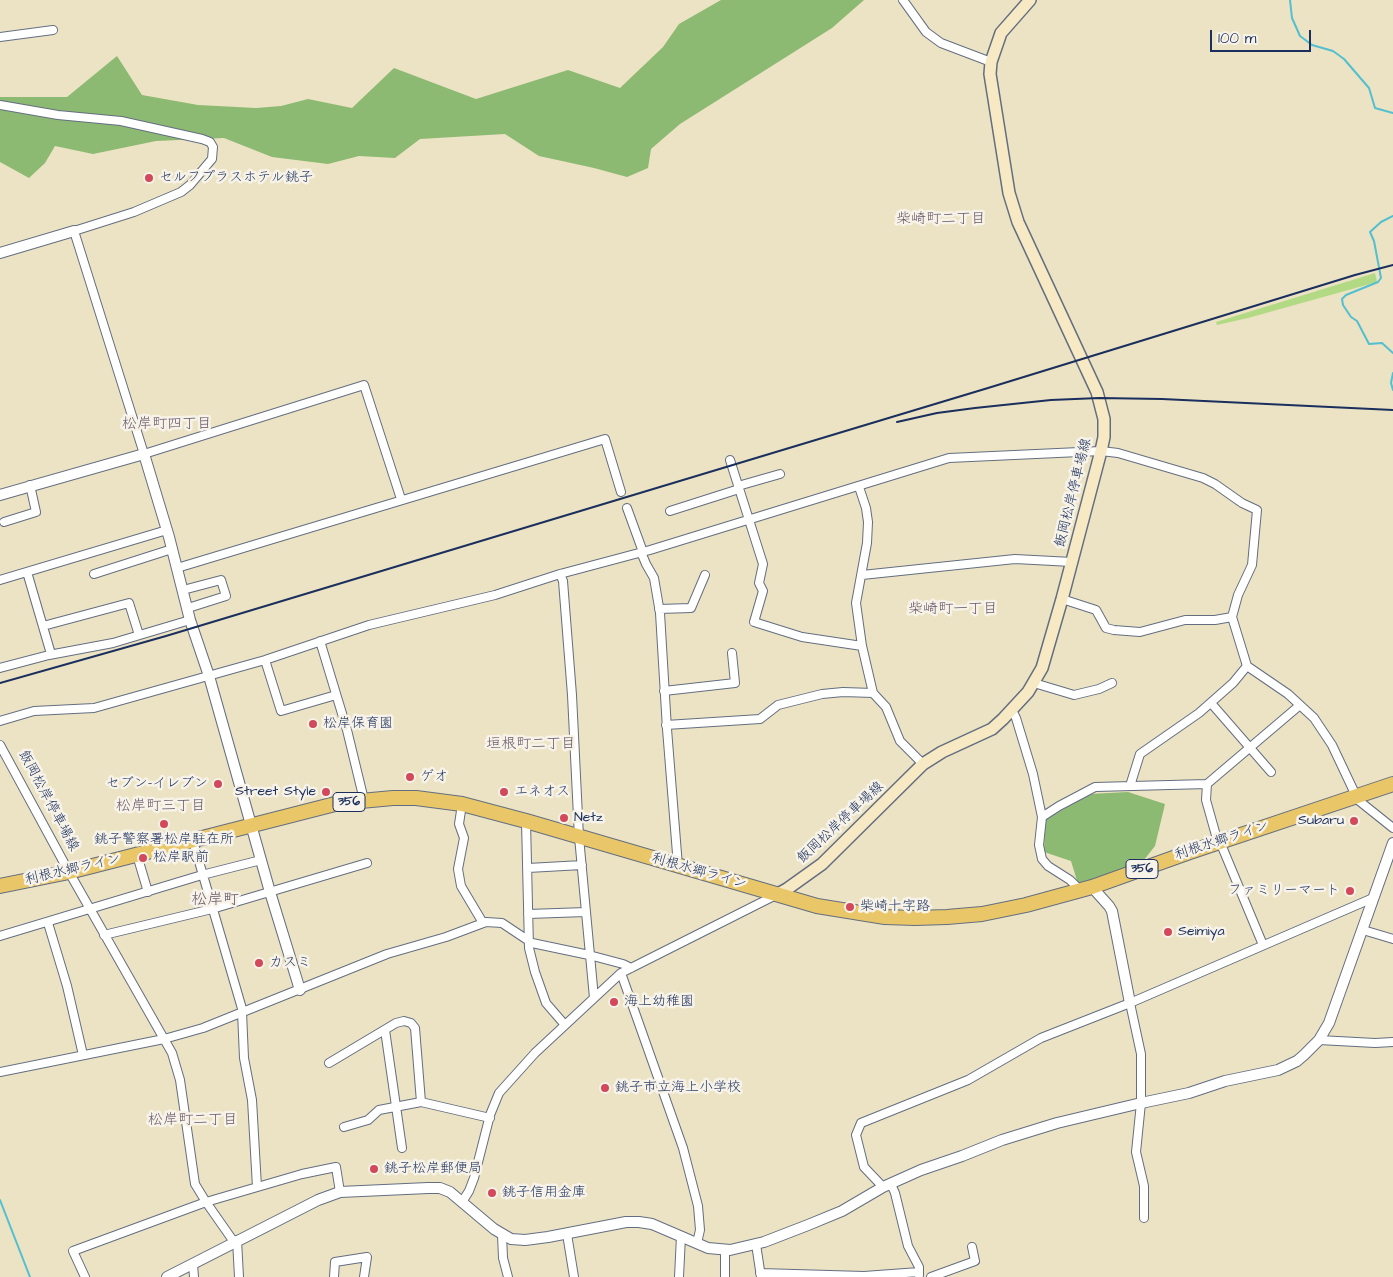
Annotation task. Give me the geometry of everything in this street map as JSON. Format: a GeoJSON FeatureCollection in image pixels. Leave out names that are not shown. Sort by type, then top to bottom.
{"type":"FeatureCollection","features":[{"type":"Feature","properties":{"kind":"highway","name":"利根水郷ライン"},"geometry":{"type":"LineString","coordinates":[[0,886],[69,872],[339,803],[416,798],[462,804],[776,895],[847,912],[884,917],[915,918],[982,914],[1026,905],[1086,888],[1393,784]]}},
{"type":"Feature","properties":{"kind":"main road","name":"飯岡松岸停車場線"},"geometry":{"type":"LineString","coordinates":[[776,895],[822,864],[923,764],[942,752],[992,729],[1012,710],[1034,683],[1042,668],[1062,599],[1101,451],[1104,437],[1104,419],[1097,392],[1011,203],[990,74],[990,62],[1002,33],[1030,0]]}},
{"type":"Feature","properties":{"kind":"street"},"geometry":{"type":"LineString","coordinates":[[903,0],[926,32],[941,43],[990,62]]}},
{"type":"Feature","properties":{"kind":"street"},"geometry":{"type":"LineString","coordinates":[[0,37],[53,30]]}},
{"type":"Feature","properties":{"kind":"street"},"geometry":{"type":"LineString","coordinates":[[0,105],[58,115],[121,121],[210,142],[213,147],[212,159],[190,185],[181,192],[134,212],[0,253]]}},
{"type":"Feature","properties":{"kind":"street"},"geometry":{"type":"LineString","coordinates":[[74,231],[167,530],[190,620],[209,676],[270,892],[300,990]]}},
{"type":"Feature","properties":{"kind":"street"},"geometry":{"type":"LineString","coordinates":[[0,495],[144,454],[364,385],[401,499]]}},
{"type":"Feature","properties":{"kind":"street"},"geometry":{"type":"LineString","coordinates":[[177,568],[605,439],[621,492]]}},
{"type":"Feature","properties":{"kind":"street"},"geometry":{"type":"LineString","coordinates":[[0,721],[34,711],[94,708],[265,660],[368,625],[495,595],[560,574],[749,521],[949,458],[1101,451],[1118,453],[1202,478],[1256,510],[1252,565],[1238,595],[1232,617],[1247,666],[1288,694],[1314,718],[1332,745],[1356,796],[1393,828]]}},
{"type":"Feature","properties":{"kind":"street"},"geometry":{"type":"LineString","coordinates":[[730,460],[763,564],[759,583],[763,591],[754,622],[802,637],[862,646]]}},
{"type":"Feature","properties":{"kind":"street"},"geometry":{"type":"LineString","coordinates":[[670,511],[780,474]]}},
{"type":"Feature","properties":{"kind":"street"},"geometry":{"type":"LineString","coordinates":[[4,522],[36,512],[30,485]]}},
{"type":"Feature","properties":{"kind":"street"},"geometry":{"type":"LineString","coordinates":[[859,487],[866,508],[868,522],[867,543],[856,603],[862,646],[873,693],[886,706],[900,741],[923,764]]}},
{"type":"Feature","properties":{"kind":"street"},"geometry":{"type":"LineString","coordinates":[[627,508],[646,564],[654,578],[659,609],[666,725],[678,866]]}},
{"type":"Feature","properties":{"kind":"street"},"geometry":{"type":"LineString","coordinates":[[0,580],[167,530]]}},
{"type":"Feature","properties":{"kind":"street"},"geometry":{"type":"LineString","coordinates":[[94,574],[172,549]]}},
{"type":"Feature","properties":{"kind":"street"},"geometry":{"type":"LineString","coordinates":[[862,575],[1015,559],[1072,562]]}},
{"type":"Feature","properties":{"kind":"street"},"geometry":{"type":"LineString","coordinates":[[27,572],[51,654]]}},
{"type":"Feature","properties":{"kind":"street"},"geometry":{"type":"LineString","coordinates":[[560,574],[563,581],[582,865],[594,998]]}},
{"type":"Feature","properties":{"kind":"street"},"geometry":{"type":"LineString","coordinates":[[659,609],[691,608],[705,575]]}},
{"type":"Feature","properties":{"kind":"street"},"geometry":{"type":"LineString","coordinates":[[183,590],[221,580],[226,596],[188,608]]}},
{"type":"Feature","properties":{"kind":"street"},"geometry":{"type":"LineString","coordinates":[[1062,599],[1096,610],[1106,628],[1114,630],[1140,632],[1185,620],[1215,620],[1232,617]]}},
{"type":"Feature","properties":{"kind":"street"},"geometry":{"type":"LineString","coordinates":[[43,626],[129,603],[139,635]]}},
{"type":"Feature","properties":{"kind":"street"},"geometry":{"type":"LineString","coordinates":[[0,668],[51,654],[113,642],[190,620]]}},
{"type":"Feature","properties":{"kind":"street"},"geometry":{"type":"LineString","coordinates":[[320,641],[347,730],[364,800]]}},
{"type":"Feature","properties":{"kind":"street"},"geometry":{"type":"LineString","coordinates":[[664,691],[735,683],[732,653]]}},
{"type":"Feature","properties":{"kind":"street"},"geometry":{"type":"LineString","coordinates":[[265,660],[281,711],[336,695]]}},
{"type":"Feature","properties":{"kind":"street"},"geometry":{"type":"LineString","coordinates":[[1130,786],[1140,754],[1211,703],[1233,683],[1247,666]]}},
{"type":"Feature","properties":{"kind":"street"},"geometry":{"type":"LineString","coordinates":[[1034,683],[1074,695],[1112,684]]}},
{"type":"Feature","properties":{"kind":"street"},"geometry":{"type":"LineString","coordinates":[[666,725],[760,719],[778,705],[822,694],[843,692],[873,693]]}},
{"type":"Feature","properties":{"kind":"street"},"geometry":{"type":"LineString","coordinates":[[1211,703],[1271,772]]}},
{"type":"Feature","properties":{"kind":"street"},"geometry":{"type":"LineString","coordinates":[[1042,817],[1095,787],[1207,784],[1300,705]]}},
{"type":"Feature","properties":{"kind":"street"},"geometry":{"type":"LineString","coordinates":[[1012,710],[1023,740],[1042,817],[1039,845],[1042,859],[1048,866],[1086,888],[1109,906],[1112,911],[1141,1054],[1141,1102],[1136,1152],[1144,1186],[1144,1218]]}},
{"type":"Feature","properties":{"kind":"street","name":"飯岡松岸停車場線"},"geometry":{"type":"LineString","coordinates":[[0,745],[104,935],[172,1054],[180,1080],[193,1179],[206,1202],[236,1241]]}},
{"type":"Feature","properties":{"kind":"street"},"geometry":{"type":"LineString","coordinates":[[1207,784],[1206,800],[1218,839],[1263,945]]}},
{"type":"Feature","properties":{"kind":"street"},"geometry":{"type":"LineString","coordinates":[[462,804],[459,824],[464,838],[458,869],[461,886],[483,923]]}},
{"type":"Feature","properties":{"kind":"street"},"geometry":{"type":"LineString","coordinates":[[526,821],[528,941],[535,972],[546,1003],[565,1025]]}},
{"type":"Feature","properties":{"kind":"street"},"geometry":{"type":"LineString","coordinates":[[193,841],[242,1012],[244,1058],[252,1100],[257,1187]]}},
{"type":"Feature","properties":{"kind":"street"},"geometry":{"type":"LineString","coordinates":[[167,1277],[318,1200],[340,1192],[440,1188],[450,1192],[502,1235],[511,1239],[525,1240],[626,1222],[639,1222],[652,1224],[708,1248],[730,1250],[756,1244],[794,1231],[842,1211],[887,1185],[921,1170],[1002,1140],[1057,1123],[1141,1102],[1189,1093],[1225,1081],[1278,1070],[1297,1061],[1319,1040],[1329,1023],[1393,843]]}},
{"type":"Feature","properties":{"kind":"street"},"geometry":{"type":"LineString","coordinates":[[137,855],[148,892]]}},
{"type":"Feature","properties":{"kind":"street"},"geometry":{"type":"LineString","coordinates":[[0,936],[202,875],[261,860]]}},
{"type":"Feature","properties":{"kind":"street"},"geometry":{"type":"LineString","coordinates":[[104,935],[212,909],[367,863]]}},
{"type":"Feature","properties":{"kind":"street"},"geometry":{"type":"LineString","coordinates":[[528,868],[582,865]]}},
{"type":"Feature","properties":{"kind":"street"},"geometry":{"type":"LineString","coordinates":[[462,1202],[474,1178],[490,1118],[499,1093],[535,1053],[621,973],[776,895]]}},
{"type":"Feature","properties":{"kind":"street"},"geometry":{"type":"LineString","coordinates":[[756,1244],[760,1275],[919,1275],[919,1267],[908,1246],[895,1193],[864,1168],[856,1135],[860,1123],[968,1080],[1041,1038],[1130,1003],[1373,898]]}},
{"type":"Feature","properties":{"kind":"street"},"geometry":{"type":"LineString","coordinates":[[528,914],[586,912]]}},
{"type":"Feature","properties":{"kind":"street"},"geometry":{"type":"LineString","coordinates":[[48,923],[67,986],[83,1055]]}},
{"type":"Feature","properties":{"kind":"street"},"geometry":{"type":"LineString","coordinates":[[0,1072],[164,1039],[203,1028],[387,954],[446,937],[483,923],[502,923],[528,941],[589,955],[631,968]]}},
{"type":"Feature","properties":{"kind":"street"},"geometry":{"type":"LineString","coordinates":[[1363,930],[1393,939]]}},
{"type":"Feature","properties":{"kind":"street"},"geometry":{"type":"LineString","coordinates":[[621,973],[683,1148],[698,1206],[700,1230],[697,1244]]}},
{"type":"Feature","properties":{"kind":"street"},"geometry":{"type":"LineString","coordinates":[[329,1063],[396,1023],[404,1021],[411,1023],[413,1025],[420,1102]]}},
{"type":"Feature","properties":{"kind":"street"},"geometry":{"type":"LineString","coordinates":[[385,1030],[402,1148]]}},
{"type":"Feature","properties":{"kind":"street"},"geometry":{"type":"LineString","coordinates":[[1319,1040],[1393,1042]]}},
{"type":"Feature","properties":{"kind":"street"},"geometry":{"type":"LineString","coordinates":[[344,1126],[368,1120],[379,1110],[420,1102],[490,1118]]}},
{"type":"Feature","properties":{"kind":"street"},"geometry":{"type":"LineString","coordinates":[[85,1277],[73,1251],[206,1202],[302,1174],[336,1167],[340,1192]]}},
{"type":"Feature","properties":{"kind":"street"},"geometry":{"type":"LineString","coordinates":[[567,1234],[574,1277]]}},
{"type":"Feature","properties":{"kind":"street"},"geometry":{"type":"LineString","coordinates":[[502,1235],[502,1258],[508,1277]]}},
{"type":"Feature","properties":{"kind":"street"},"geometry":{"type":"LineString","coordinates":[[679,1277],[681,1236]]}},
{"type":"Feature","properties":{"kind":"street"},"geometry":{"type":"LineString","coordinates":[[236,1241],[239,1277]]}},
{"type":"Feature","properties":{"kind":"street"},"geometry":{"type":"LineString","coordinates":[[931,1277],[975,1261],[972,1247]]}},
{"type":"Feature","properties":{"kind":"street"},"geometry":{"type":"LineString","coordinates":[[725,1250],[725,1277]]}},
{"type":"Feature","properties":{"kind":"street"},"geometry":{"type":"LineString","coordinates":[[334,1277],[335,1262],[368,1256],[364,1277]]}},
{"type":"Feature","properties":{"kind":"street"},"geometry":{"type":"LineString","coordinates":[[193,1264],[194,1277]]}},
{"type":"Feature","properties":{"kind":"green space"},"geometry":{"type":"Polygon","coordinates":[[[721,0],[864,0],[832,28],[680,124],[651,149],[648,168],[627,177],[539,156],[505,134],[420,139],[395,158],[359,156],[328,164],[272,157],[224,138],[156,141],[93,154],[55,146],[45,163],[29,178],[0,162],[0,97],[67,97],[117,56],[142,95],[198,105],[256,108],[281,106],[308,99],[352,108],[394,68],[476,99],[568,70],[620,88],[663,47],[679,24],[721,0]]]}},
{"type":"Feature","properties":{"kind":"green space"},"geometry":{"type":"Polygon","coordinates":[[[1375,273],[1377,282],[1248,318],[1217,325],[1216,322],[1375,273]]]}},
{"type":"Feature","properties":{"kind":"green space"},"geometry":{"type":"Polygon","coordinates":[[[1128,792],[1165,804],[1155,846],[1140,865],[1078,884],[1071,861],[1044,852],[1045,820],[1089,794],[1128,792]]]}},
{"type":"Feature","properties":{"kind":"waterway"},"geometry":{"type":"LineString","coordinates":[[1290,0],[1292,18],[1300,36],[1312,45],[1333,51],[1344,59],[1369,88],[1375,108],[1393,113]]}},
{"type":"Feature","properties":{"kind":"waterway"},"geometry":{"type":"LineString","coordinates":[[1393,216],[1381,222],[1370,232],[1374,241],[1381,278],[1378,282],[1346,295],[1342,299],[1343,305],[1351,317],[1357,321],[1369,344],[1382,343],[1393,353]]}},
{"type":"Feature","properties":{"kind":"waterway"},"geometry":{"type":"LineString","coordinates":[[1393,373],[1391,383],[1393,390]]}},
{"type":"Feature","properties":{"kind":"waterway"},"geometry":{"type":"LineString","coordinates":[[0,1200],[30,1277]]}},
{"type":"Feature","properties":{"kind":"railway"},"geometry":{"type":"LineString","coordinates":[[0,683],[166,636],[1393,265]]}},
{"type":"Feature","properties":{"kind":"railway"},"geometry":{"type":"LineString","coordinates":[[897,422],[937,413],[975,408],[1051,400],[1099,398],[1162,399],[1393,410]]}},
{"type":"Feature","properties":{"kind":"place","name":"セルフプラスホテル銚子"},"geometry":{"type":"Point","coordinates":[149,178]}},
{"type":"Feature","properties":{"kind":"place","name":"松岸保育園"},"geometry":{"type":"Point","coordinates":[313,724]}},
{"type":"Feature","properties":{"kind":"place","name":"ゲオ"},"geometry":{"type":"Point","coordinates":[410,777]}},
{"type":"Feature","properties":{"kind":"place","name":"セブン-イレブン"},"geometry":{"type":"Point","coordinates":[218,784]}},
{"type":"Feature","properties":{"kind":"place","name":"Street Style"},"geometry":{"type":"Point","coordinates":[326,792]}},
{"type":"Feature","properties":{"kind":"place","name":"エネオス"},"geometry":{"type":"Point","coordinates":[504,792]}},
{"type":"Feature","properties":{"kind":"place","name":"Netz"},"geometry":{"type":"Point","coordinates":[564,818]}},
{"type":"Feature","properties":{"kind":"place","name":"Subaru"},"geometry":{"type":"Point","coordinates":[1354,821]}},
{"type":"Feature","properties":{"kind":"place","name":"銚子警察署松岸駐在所"},"geometry":{"type":"Point","coordinates":[164,824]}},
{"type":"Feature","properties":{"kind":"place","name":"松岸駅前"},"geometry":{"type":"Point","coordinates":[143,858]}},
{"type":"Feature","properties":{"kind":"place","name":"ファミリーマート"},"geometry":{"type":"Point","coordinates":[1350,891]}},
{"type":"Feature","properties":{"kind":"place","name":"柴崎十字路"},"geometry":{"type":"Point","coordinates":[850,907]}},
{"type":"Feature","properties":{"kind":"place","name":"Seimiya"},"geometry":{"type":"Point","coordinates":[1168,932]}},
{"type":"Feature","properties":{"kind":"place","name":"カスミ"},"geometry":{"type":"Point","coordinates":[259,963]}},
{"type":"Feature","properties":{"kind":"place","name":"海上幼稚園"},"geometry":{"type":"Point","coordinates":[614,1002]}},
{"type":"Feature","properties":{"kind":"place","name":"銚子市立海上小学校"},"geometry":{"type":"Point","coordinates":[605,1088]}},
{"type":"Feature","properties":{"kind":"place","name":"銚子松岸郵便局"},"geometry":{"type":"Point","coordinates":[374,1169]}},
{"type":"Feature","properties":{"kind":"place","name":"銚子信用金庫"},"geometry":{"type":"Point","coordinates":[492,1193]}},
{"type":"Feature","properties":{"kind":"district","name":"柴崎町二丁目"},"geometry":{"type":"Point","coordinates":[941,220]}},
{"type":"Feature","properties":{"kind":"district","name":"松岸町四丁目"},"geometry":{"type":"Point","coordinates":[167,425]}},
{"type":"Feature","properties":{"kind":"district","name":"柴崎町一丁目"},"geometry":{"type":"Point","coordinates":[953,610]}},
{"type":"Feature","properties":{"kind":"district","name":"垣根町二丁目"},"geometry":{"type":"Point","coordinates":[531,745]}},
{"type":"Feature","properties":{"kind":"district","name":"松岸町三丁目"},"geometry":{"type":"Point","coordinates":[161,807]}},
{"type":"Feature","properties":{"kind":"district","name":"松岸町"},"geometry":{"type":"Point","coordinates":[215,901]}},
{"type":"Feature","properties":{"kind":"district","name":"松岸町二丁目"},"geometry":{"type":"Point","coordinates":[193,1121]}}]}
